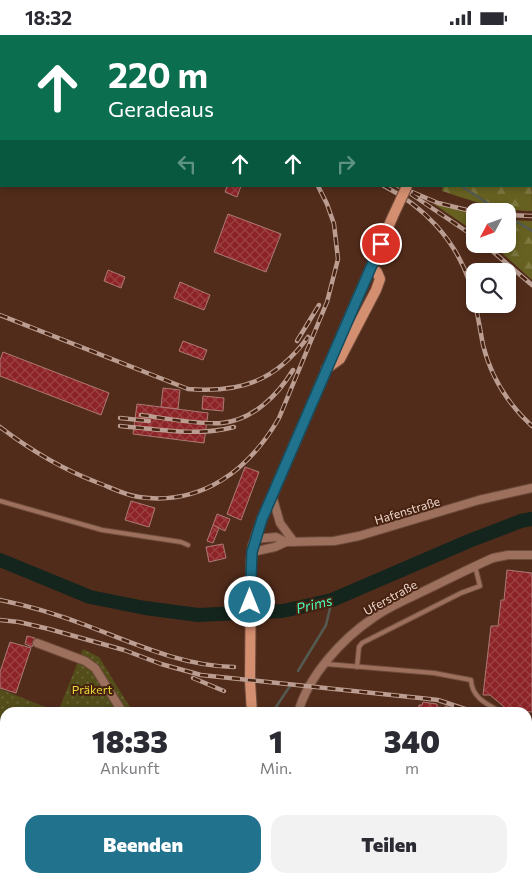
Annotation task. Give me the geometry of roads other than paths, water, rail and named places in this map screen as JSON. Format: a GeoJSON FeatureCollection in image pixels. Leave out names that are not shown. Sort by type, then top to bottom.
{"type":"FeatureCollection","features":[{"type":"Feature","properties":{"kind":"main road"},"geometry":{"type":"LineString","coordinates":[[251,707],[250,569],[255,539],[325,370],[407,187]]}},
{"type":"Feature","properties":{"kind":"street","name":"Hafenstraße"},"geometry":{"type":"LineString","coordinates":[[252,552],[290,542],[334,541],[359,536],[479,500],[532,488]]}},
{"type":"Feature","properties":{"kind":"street"},"geometry":{"type":"LineString","coordinates":[[272,495],[280,523],[290,542]]}},
{"type":"Feature","properties":{"kind":"street","name":"Hafenstraße"},"geometry":{"type":"LineString","coordinates":[[255,539],[276,537],[290,542]]}},
{"type":"Feature","properties":{"kind":"street","name":"Uferstraße"},"geometry":{"type":"LineString","coordinates":[[300,707],[307,689],[325,664],[355,631],[374,617],[475,566],[508,555],[532,555]]}},
{"type":"Feature","properties":{"kind":"street"},"geometry":{"type":"LineString","coordinates":[[37,643],[86,661],[95,668],[118,707]]}},
{"type":"Feature","properties":{"kind":"lane"},"geometry":{"type":"LineString","coordinates":[[0,501],[102,530],[181,542],[188,545]]}},
{"type":"Feature","properties":{"kind":"lane"},"geometry":{"type":"LineString","coordinates":[[356,667],[362,643],[461,593],[480,586],[475,566]]}},
{"type":"Feature","properties":{"kind":"lane"},"geometry":{"type":"LineString","coordinates":[[325,664],[434,673],[471,680],[472,689],[477,696],[494,707]]}},
{"type":"Feature","properties":{"kind":"waterway"},"geometry":{"type":"LineString","coordinates":[[463,187],[488,203]]}},
{"type":"Feature","properties":{"kind":"waterway"},"geometry":{"type":"LineString","coordinates":[[516,221],[532,231]]}},
{"type":"Feature","properties":{"kind":"waterway","name":"Prims"},"geometry":{"type":"LineString","coordinates":[[0,560],[90,597],[145,608],[198,615],[283,611],[332,600],[469,541],[521,521],[532,519]]}},
{"type":"Feature","properties":{"kind":"waterway"},"geometry":{"type":"LineString","coordinates":[[298,671],[326,625],[332,600]]}},
{"type":"Feature","properties":{"kind":"waterway"},"geometry":{"type":"LineString","coordinates":[[276,707],[290,686]]}},
{"type":"Feature","properties":{"kind":"railway"},"geometry":{"type":"LineString","coordinates":[[0,427],[58,465],[83,477],[133,496],[162,498],[183,496],[203,490],[238,468],[267,437],[279,418],[327,302],[338,259],[334,224],[318,187]]}},
{"type":"Feature","properties":{"kind":"railway"},"geometry":{"type":"LineString","coordinates":[[386,187],[412,203],[436,225],[455,251],[469,281],[486,357],[508,399],[532,426]]}},
{"type":"Feature","properties":{"kind":"railway"},"geometry":{"type":"LineString","coordinates":[[400,187],[438,203],[466,210]]}},
{"type":"Feature","properties":{"kind":"railway"},"geometry":{"type":"LineString","coordinates":[[411,194],[466,231]]}},
{"type":"Feature","properties":{"kind":"railway"},"geometry":{"type":"LineString","coordinates":[[516,215],[532,216]]}},
{"type":"Feature","properties":{"kind":"railway"},"geometry":{"type":"LineString","coordinates":[[495,253],[532,285]]}},
{"type":"Feature","properties":{"kind":"railway"},"geometry":{"type":"LineString","coordinates":[[297,341],[319,305]]}},
{"type":"Feature","properties":{"kind":"railway"},"geometry":{"type":"LineString","coordinates":[[0,315],[188,389],[225,389],[256,381],[270,374],[283,364],[308,337]]}},
{"type":"Feature","properties":{"kind":"railway"},"geometry":{"type":"LineString","coordinates":[[141,415],[203,423],[233,421],[254,412],[264,405],[293,370]]}},
{"type":"Feature","properties":{"kind":"railway"},"geometry":{"type":"LineString","coordinates":[[120,418],[149,421]]}},
{"type":"Feature","properties":{"kind":"railway"},"geometry":{"type":"LineString","coordinates":[[120,426],[191,432],[234,427]]}},
{"type":"Feature","properties":{"kind":"railway"},"geometry":{"type":"LineString","coordinates":[[0,600],[55,615],[160,653],[196,663],[234,667]]}},
{"type":"Feature","properties":{"kind":"railway"},"geometry":{"type":"LineString","coordinates":[[0,620],[49,629],[124,650],[161,664],[201,675],[438,700],[459,707]]}},
{"type":"Feature","properties":{"kind":"railway"},"geometry":{"type":"LineString","coordinates":[[193,678],[224,691]]}},
{"type":"Feature","properties":{"kind":"park label","name":"Präkert"},"geometry":{"type":"Point","coordinates":[92,689]}}]}
